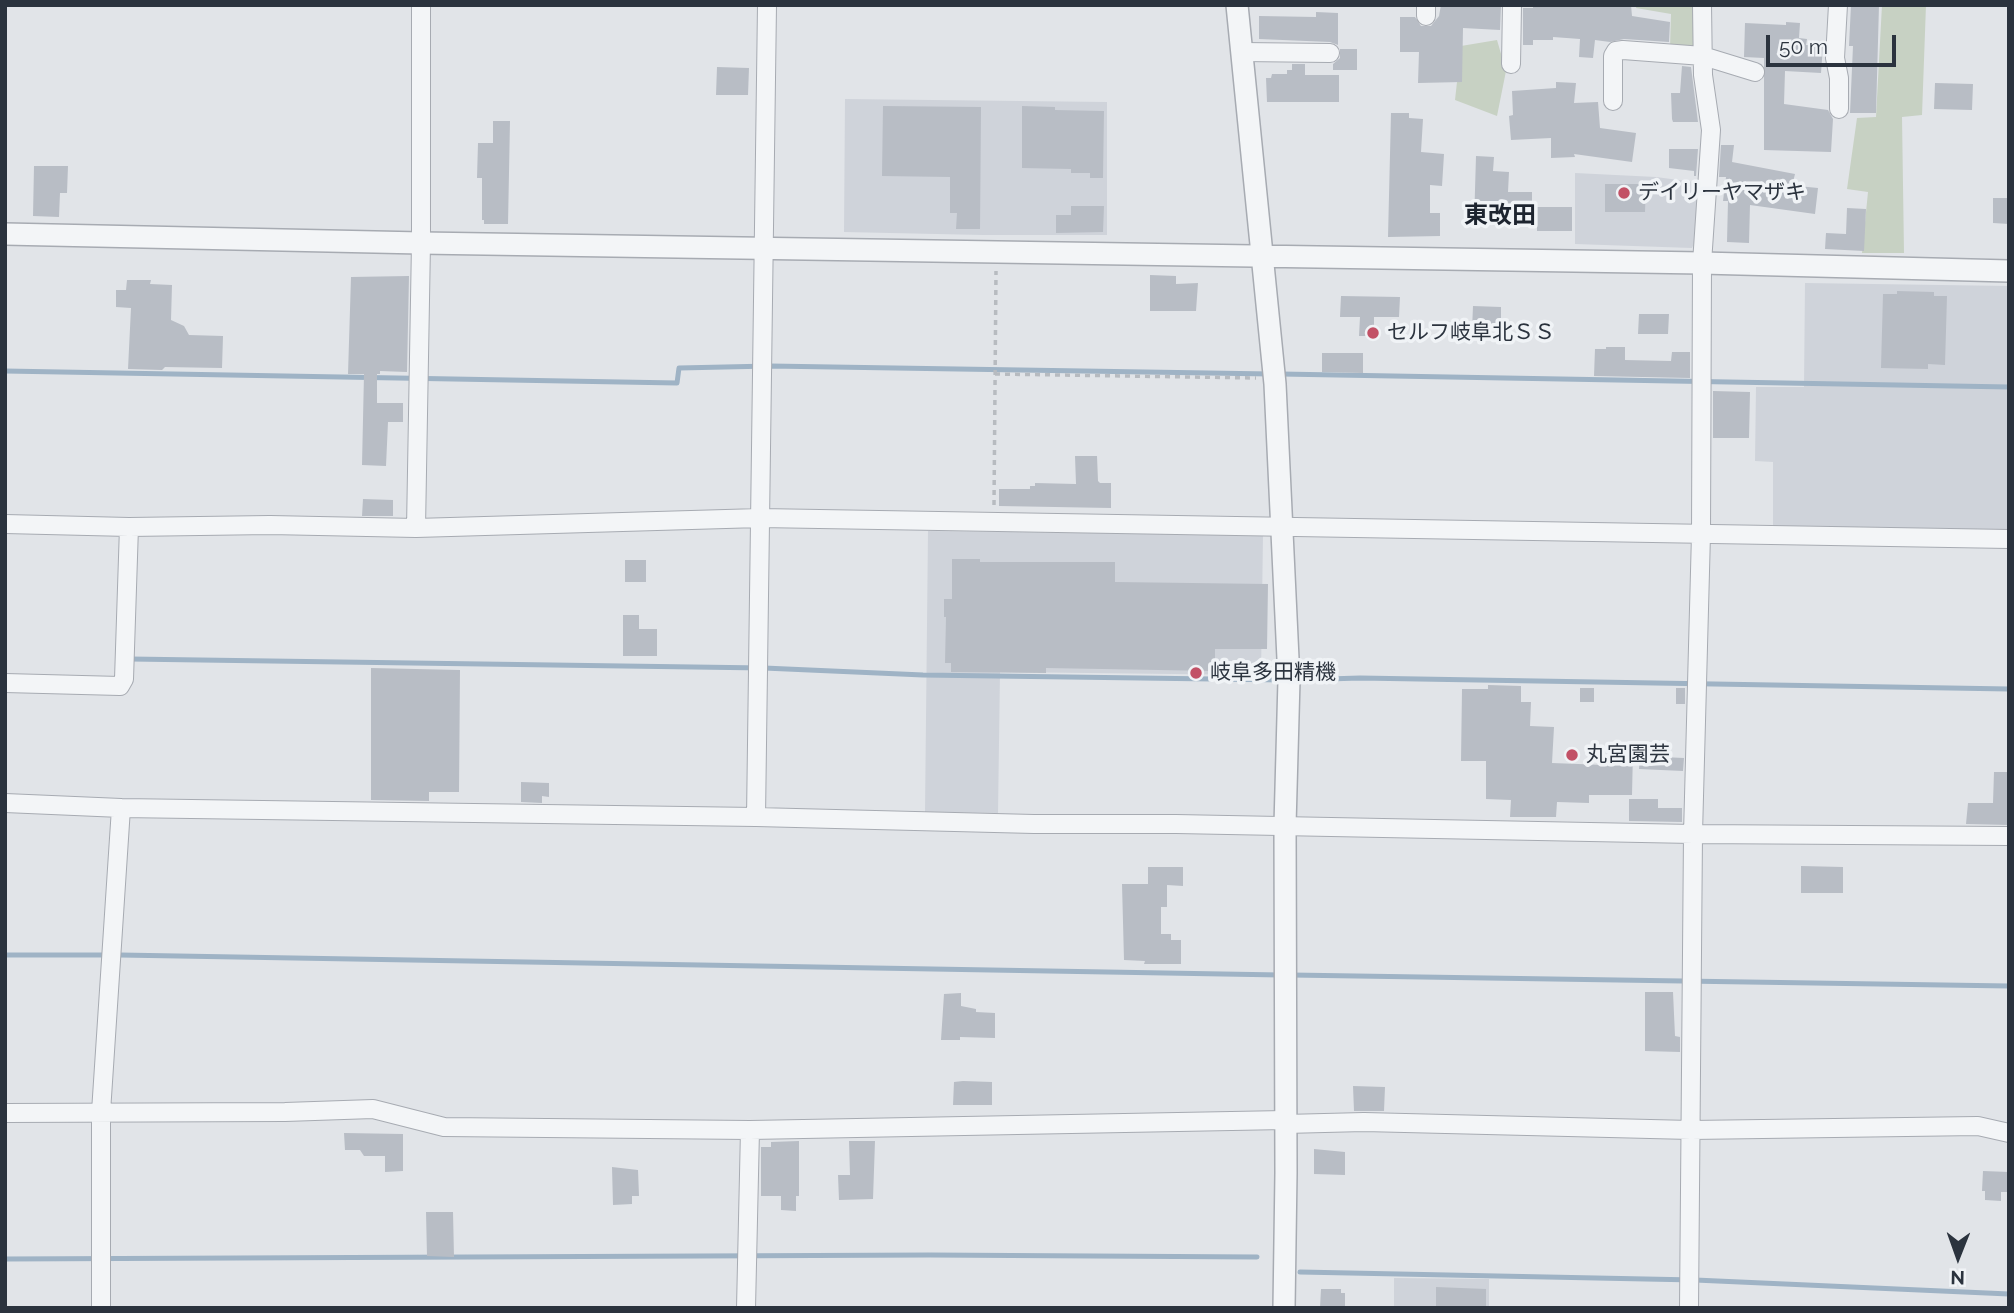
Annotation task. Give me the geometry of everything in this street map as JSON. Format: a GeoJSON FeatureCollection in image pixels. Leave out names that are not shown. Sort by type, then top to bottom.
{"type":"FeatureCollection","features":[{"type":"Feature","properties":{"kind":"street"},"geometry":{"type":"LineString","coordinates":[[416,528],[421,243],[421,5]]}},
{"type":"Feature","properties":{"kind":"street"},"geometry":{"type":"LineString","coordinates":[[755,817],[768,5]]}},
{"type":"Feature","properties":{"kind":"street"},"geometry":{"type":"LineString","coordinates":[[1237,5],[1274,378],[1289,680],[1285,825],[1284,1308]]}},
{"type":"Feature","properties":{"kind":"street"},"geometry":{"type":"LineString","coordinates":[[1511,5],[1511,64]]}},
{"type":"Feature","properties":{"kind":"street"},"geometry":{"type":"LineString","coordinates":[[1689,1308],[1693,834],[1701,534],[1702,263],[1711,130],[1703,56],[1702,5]]}},
{"type":"Feature","properties":{"kind":"street"},"geometry":{"type":"LineString","coordinates":[[1838,5],[1835,58],[1839,78],[1839,109]]}},
{"type":"Feature","properties":{"kind":"street"},"geometry":{"type":"LineString","coordinates":[[1613,101],[1613,56],[1616,51],[1703,56],[1755,72]]}},
{"type":"Feature","properties":{"kind":"street"},"geometry":{"type":"LineString","coordinates":[[1242,52],[1330,53]]}},
{"type":"Feature","properties":{"kind":"street"},"geometry":{"type":"LineString","coordinates":[[5,233],[421,243],[1702,263],[2009,271]]}},
{"type":"Feature","properties":{"kind":"street"},"geometry":{"type":"LineString","coordinates":[[5,524],[416,528],[760,518],[2009,538]]}},
{"type":"Feature","properties":{"kind":"street"},"geometry":{"type":"LineString","coordinates":[[5,682],[120,686],[124,679],[129,527]]}},
{"type":"Feature","properties":{"kind":"street"},"geometry":{"type":"LineString","coordinates":[[5,803],[121,808],[755,817],[1034,824],[2009,836]]}},
{"type":"Feature","properties":{"kind":"street"},"geometry":{"type":"LineString","coordinates":[[101,1308],[101,1112],[121,808]]}},
{"type":"Feature","properties":{"kind":"street"},"geometry":{"type":"LineString","coordinates":[[5,1113],[373,1109],[444,1127],[750,1130],[1364,1122],[1691,1130],[1978,1126],[2009,1133]]}},
{"type":"Feature","properties":{"kind":"street"},"geometry":{"type":"LineString","coordinates":[[746,1308],[750,1130]]}},
{"type":"Feature","properties":{"kind":"path"},"geometry":{"type":"LineString","coordinates":[[994,522],[996,252]]}},
{"type":"Feature","properties":{"kind":"path"},"geometry":{"type":"LineString","coordinates":[[995,374],[1274,378]]}},
{"type":"Feature","properties":{"kind":"shaded area"},"geometry":{"type":"Polygon","coordinates":[[[845,99],[1107,102],[1107,235],[844,232],[845,99]]]}},
{"type":"Feature","properties":{"kind":"shaded area"},"geometry":{"type":"Polygon","coordinates":[[[1575,173],[1656,177],[1701,183],[1696,239],[1692,248],[1575,244],[1575,173]]]}},
{"type":"Feature","properties":{"kind":"shaded area"},"geometry":{"type":"Polygon","coordinates":[[[1805,283],[2009,286],[2009,531],[1773,527],[1773,462],[1755,461],[1756,387],[1804,387],[1805,283]]]}},
{"type":"Feature","properties":{"kind":"shaded area","name":"岐阜多田精機"},"geometry":{"type":"Polygon","coordinates":[[[928,531],[1263,535],[1261,675],[1000,672],[998,813],[925,812],[928,531]]]}},
{"type":"Feature","properties":{"kind":"shaded area"},"geometry":{"type":"Polygon","coordinates":[[[1394,1278],[1489,1279],[1489,1308],[1394,1308],[1394,1278]]]}},
{"type":"Feature","properties":{"kind":"green space"},"geometry":{"type":"Polygon","coordinates":[[[1637,5],[1693,5],[1694,49],[1670,48],[1671,14],[1636,8],[1637,5]]]}},
{"type":"Feature","properties":{"kind":"green space"},"geometry":{"type":"Polygon","coordinates":[[[1882,5],[1926,5],[1922,115],[1902,117],[1904,253],[1862,253],[1868,192],[1847,189],[1857,118],[1876,117],[1882,5]]]}},
{"type":"Feature","properties":{"kind":"green space"},"geometry":{"type":"Polygon","coordinates":[[[1497,40],[1506,71],[1497,116],[1455,100],[1461,46],[1497,40]]]}},
{"type":"Feature","properties":{"kind":"building"},"geometry":{"type":"Polygon","coordinates":[[[1441,5],[1501,5],[1500,30],[1463,28],[1462,82],[1418,83],[1419,52],[1400,52],[1400,17],[1415,17],[1421,26],[1431,26],[1439,16],[1441,5]]]}},
{"type":"Feature","properties":{"kind":"building"},"geometry":{"type":"Polygon","coordinates":[[[1533,5],[1631,5],[1632,16],[1670,22],[1669,42],[1595,40],[1593,58],[1579,57],[1580,39],[1553,37],[1553,40],[1533,40],[1533,45],[1523,45],[1523,8],[1533,8],[1533,5]]]}},
{"type":"Feature","properties":{"kind":"building"},"geometry":{"type":"Polygon","coordinates":[[[1851,5],[1879,5],[1876,113],[1850,113],[1853,46],[1849,46],[1851,5]]]}},
{"type":"Feature","properties":{"kind":"building"},"geometry":{"type":"Polygon","coordinates":[[[1316,12],[1338,13],[1338,45],[1330,42],[1259,39],[1259,16],[1316,17],[1316,12]]]}},
{"type":"Feature","properties":{"kind":"building"},"geometry":{"type":"Polygon","coordinates":[[[1786,22],[1800,23],[1799,38],[1807,39],[1806,45],[1823,46],[1821,73],[1785,71],[1784,104],[1828,110],[1833,119],[1831,152],[1764,150],[1764,58],[1744,57],[1745,23],[1786,25],[1786,22]]]}},
{"type":"Feature","properties":{"kind":"building"},"geometry":{"type":"Polygon","coordinates":[[[1340,49],[1357,49],[1357,70],[1333,70],[1333,64],[1340,58],[1340,49]]]}},
{"type":"Feature","properties":{"kind":"building"},"geometry":{"type":"Polygon","coordinates":[[[1292,64],[1305,64],[1305,75],[1339,75],[1339,102],[1267,102],[1266,78],[1271,78],[1272,74],[1287,74],[1287,70],[1292,70],[1292,64]]]}},
{"type":"Feature","properties":{"kind":"building"},"geometry":{"type":"Polygon","coordinates":[[[1682,66],[1691,67],[1698,122],[1673,122],[1672,119],[1671,93],[1680,93],[1682,66]]]}},
{"type":"Feature","properties":{"kind":"building"},"geometry":{"type":"Polygon","coordinates":[[[717,67],[749,68],[748,95],[716,95],[717,67]]]}},
{"type":"Feature","properties":{"kind":"building"},"geometry":{"type":"Polygon","coordinates":[[[1556,82],[1576,83],[1574,103],[1598,102],[1600,128],[1636,133],[1632,162],[1574,154],[1575,157],[1551,158],[1551,138],[1511,140],[1509,116],[1513,115],[1512,91],[1556,88],[1556,82]]]}},
{"type":"Feature","properties":{"kind":"building"},"geometry":{"type":"Polygon","coordinates":[[[1935,83],[1973,84],[1972,110],[1934,109],[1935,83]]]}},
{"type":"Feature","properties":{"kind":"building"},"geometry":{"type":"Polygon","coordinates":[[[883,106],[981,107],[980,229],[956,229],[957,213],[950,213],[950,177],[882,176],[883,106]]]}},
{"type":"Feature","properties":{"kind":"building"},"geometry":{"type":"Polygon","coordinates":[[[1022,106],[1104,111],[1103,178],[1090,178],[1090,173],[1071,173],[1071,169],[1022,168],[1022,106]]]}},
{"type":"Feature","properties":{"kind":"building"},"geometry":{"type":"Polygon","coordinates":[[[1391,113],[1409,113],[1409,118],[1423,119],[1421,152],[1444,154],[1442,186],[1430,185],[1430,213],[1440,213],[1440,236],[1388,237],[1391,113]]]}},
{"type":"Feature","properties":{"kind":"building"},"geometry":{"type":"Polygon","coordinates":[[[493,121],[510,121],[508,224],[484,224],[482,220],[482,178],[477,178],[478,143],[493,143],[493,121]]]}},
{"type":"Feature","properties":{"kind":"building"},"geometry":{"type":"Polygon","coordinates":[[[1721,145],[1734,145],[1732,162],[1795,174],[1793,182],[1798,183],[1798,186],[1818,188],[1815,214],[1750,205],[1749,243],[1727,242],[1728,201],[1723,201],[1726,177],[1719,177],[1721,145]]]}},
{"type":"Feature","properties":{"kind":"building"},"geometry":{"type":"Polygon","coordinates":[[[1669,149],[1698,149],[1696,176],[1694,171],[1669,168],[1669,149]]]}},
{"type":"Feature","properties":{"kind":"building"},"geometry":{"type":"Polygon","coordinates":[[[1476,156],[1494,157],[1493,171],[1509,172],[1508,192],[1532,192],[1532,214],[1507,214],[1505,226],[1474,224],[1476,156]]]}},
{"type":"Feature","properties":{"kind":"building"},"geometry":{"type":"Polygon","coordinates":[[[34,166],[68,166],[67,193],[60,193],[59,217],[33,216],[34,166]]]}},
{"type":"Feature","properties":{"kind":"building","name":"デイリーヤマザキ"},"geometry":{"type":"Polygon","coordinates":[[[1605,184],[1646,184],[1645,212],[1605,212],[1605,184]]]}},
{"type":"Feature","properties":{"kind":"building"},"geometry":{"type":"Polygon","coordinates":[[[1993,198],[2009,198],[2009,224],[1993,223],[1993,198]]]}},
{"type":"Feature","properties":{"kind":"building"},"geometry":{"type":"Polygon","coordinates":[[[1071,206],[1104,206],[1103,232],[1056,233],[1056,215],[1071,215],[1071,206]]]}},
{"type":"Feature","properties":{"kind":"building"},"geometry":{"type":"Polygon","coordinates":[[[1533,207],[1572,207],[1572,231],[1537,231],[1537,226],[1533,226],[1533,207]]]}},
{"type":"Feature","properties":{"kind":"building"},"geometry":{"type":"Polygon","coordinates":[[[1847,208],[1866,209],[1864,251],[1825,249],[1826,233],[1846,234],[1847,208]]]}},
{"type":"Feature","properties":{"kind":"building"},"geometry":{"type":"Polygon","coordinates":[[[1150,275],[1176,276],[1176,284],[1198,283],[1196,311],[1150,311],[1150,275]]]}},
{"type":"Feature","properties":{"kind":"building"},"geometry":{"type":"Polygon","coordinates":[[[409,276],[407,372],[380,371],[380,374],[377,374],[377,403],[403,403],[403,422],[388,422],[386,466],[362,465],[364,374],[348,374],[351,277],[409,276]]]}},
{"type":"Feature","properties":{"kind":"building"},"geometry":{"type":"Polygon","coordinates":[[[127,280],[151,280],[150,284],[172,285],[171,320],[184,326],[189,335],[223,336],[222,368],[128,369],[131,308],[116,307],[116,290],[126,290],[127,280]]]}},
{"type":"Feature","properties":{"kind":"building"},"geometry":{"type":"Polygon","coordinates":[[[1897,291],[1934,292],[1934,296],[1947,296],[1945,365],[1928,364],[1928,369],[1881,368],[1883,294],[1897,294],[1897,291]]]}},
{"type":"Feature","properties":{"kind":"building"},"geometry":{"type":"Polygon","coordinates":[[[1341,296],[1400,297],[1399,317],[1374,317],[1374,336],[1359,336],[1360,317],[1340,317],[1341,296]]]}},
{"type":"Feature","properties":{"kind":"building"},"geometry":{"type":"Polygon","coordinates":[[[1473,306],[1501,307],[1501,331],[1472,330],[1473,306]]]}},
{"type":"Feature","properties":{"kind":"building"},"geometry":{"type":"Polygon","coordinates":[[[1639,314],[1669,314],[1668,334],[1638,334],[1639,314]]]}},
{"type":"Feature","properties":{"kind":"building"},"geometry":{"type":"Polygon","coordinates":[[[1625,347],[1625,360],[1671,361],[1672,352],[1690,352],[1690,378],[1594,376],[1595,349],[1625,347]]]}},
{"type":"Feature","properties":{"kind":"building"},"geometry":{"type":"Polygon","coordinates":[[[1322,353],[1363,353],[1363,373],[1322,372],[1322,353]]]}},
{"type":"Feature","properties":{"kind":"building"},"geometry":{"type":"Polygon","coordinates":[[[1713,391],[1750,392],[1749,438],[1713,438],[1713,391]]]}},
{"type":"Feature","properties":{"kind":"building"},"geometry":{"type":"Polygon","coordinates":[[[1075,456],[1097,456],[1098,481],[1111,483],[1111,508],[999,506],[999,489],[1030,489],[1035,483],[1076,484],[1075,456]]]}},
{"type":"Feature","properties":{"kind":"building"},"geometry":{"type":"Polygon","coordinates":[[[363,499],[393,500],[393,516],[362,516],[363,499]]]}},
{"type":"Feature","properties":{"kind":"building"},"geometry":{"type":"Polygon","coordinates":[[[952,559],[980,559],[980,562],[1115,562],[1115,582],[1268,584],[1267,649],[1215,649],[1215,671],[1046,668],[1046,673],[951,672],[951,663],[945,663],[944,599],[952,599],[952,559]]]}},
{"type":"Feature","properties":{"kind":"building"},"geometry":{"type":"Polygon","coordinates":[[[625,560],[646,560],[646,582],[625,582],[625,560]]]}},
{"type":"Feature","properties":{"kind":"building"},"geometry":{"type":"Polygon","coordinates":[[[623,615],[639,615],[639,629],[657,629],[657,656],[623,656],[623,615]]]}},
{"type":"Feature","properties":{"kind":"building"},"geometry":{"type":"Polygon","coordinates":[[[371,668],[460,670],[459,792],[429,792],[429,801],[371,800],[371,668]]]}},
{"type":"Feature","properties":{"kind":"building"},"geometry":{"type":"Polygon","coordinates":[[[1488,685],[1521,686],[1521,702],[1531,702],[1530,726],[1554,727],[1552,763],[1604,765],[1604,759],[1615,759],[1615,751],[1633,751],[1632,795],[1589,795],[1589,803],[1557,802],[1556,817],[1510,817],[1511,800],[1486,799],[1486,761],[1461,761],[1462,689],[1488,689],[1488,685]]]}},
{"type":"Feature","properties":{"kind":"building"},"geometry":{"type":"Polygon","coordinates":[[[1580,688],[1594,688],[1594,702],[1580,702],[1580,688]]]}},
{"type":"Feature","properties":{"kind":"building"},"geometry":{"type":"Polygon","coordinates":[[[1676,688],[1685,688],[1685,704],[1676,704],[1676,688]]]}},
{"type":"Feature","properties":{"kind":"building"},"geometry":{"type":"Polygon","coordinates":[[[1640,756],[1684,758],[1683,771],[1639,769],[1640,756]]]}},
{"type":"Feature","properties":{"kind":"building"},"geometry":{"type":"Polygon","coordinates":[[[1994,772],[2009,772],[2009,825],[1966,824],[1968,803],[1993,803],[1994,772]]]}},
{"type":"Feature","properties":{"kind":"building"},"geometry":{"type":"Polygon","coordinates":[[[521,782],[549,783],[549,797],[542,796],[542,803],[521,802],[521,782]]]}},
{"type":"Feature","properties":{"kind":"building"},"geometry":{"type":"Polygon","coordinates":[[[1629,799],[1658,799],[1658,808],[1682,808],[1682,822],[1629,821],[1629,799]]]}},
{"type":"Feature","properties":{"kind":"building"},"geometry":{"type":"Polygon","coordinates":[[[1801,866],[1843,867],[1843,893],[1801,893],[1801,866]]]}},
{"type":"Feature","properties":{"kind":"building"},"geometry":{"type":"Polygon","coordinates":[[[1148,867],[1183,867],[1183,886],[1167,885],[1167,907],[1161,907],[1161,934],[1171,934],[1171,940],[1181,940],[1181,964],[1144,964],[1145,961],[1124,960],[1122,884],[1148,884],[1148,867]]]}},
{"type":"Feature","properties":{"kind":"building"},"geometry":{"type":"Polygon","coordinates":[[[1645,992],[1673,992],[1675,1036],[1680,1037],[1680,1052],[1645,1051],[1645,992]]]}},
{"type":"Feature","properties":{"kind":"building"},"geometry":{"type":"Polygon","coordinates":[[[961,993],[961,1006],[976,1009],[976,1012],[995,1013],[995,1038],[960,1037],[960,1040],[941,1040],[944,994],[961,993]]]}},
{"type":"Feature","properties":{"kind":"building"},"geometry":{"type":"Polygon","coordinates":[[[954,1082],[992,1082],[992,1105],[953,1105],[954,1082]]]}},
{"type":"Feature","properties":{"kind":"building"},"geometry":{"type":"Polygon","coordinates":[[[1353,1086],[1385,1087],[1384,1111],[1354,1111],[1353,1086]]]}},
{"type":"Feature","properties":{"kind":"building"},"geometry":{"type":"Polygon","coordinates":[[[344,1133],[403,1134],[403,1171],[385,1172],[385,1156],[364,1156],[360,1150],[345,1150],[344,1133]]]}},
{"type":"Feature","properties":{"kind":"building"},"geometry":{"type":"Polygon","coordinates":[[[799,1141],[799,1196],[796,1196],[796,1211],[781,1210],[781,1196],[761,1196],[761,1147],[771,1147],[771,1142],[799,1141]]]}},
{"type":"Feature","properties":{"kind":"building"},"geometry":{"type":"Polygon","coordinates":[[[849,1141],[875,1141],[873,1199],[839,1200],[838,1175],[850,1175],[849,1141]]]}},
{"type":"Feature","properties":{"kind":"building"},"geometry":{"type":"Polygon","coordinates":[[[1314,1149],[1345,1152],[1345,1175],[1314,1174],[1314,1149]]]}},
{"type":"Feature","properties":{"kind":"building"},"geometry":{"type":"Polygon","coordinates":[[[612,1167],[638,1170],[639,1196],[632,1196],[632,1204],[613,1205],[612,1167]]]}},
{"type":"Feature","properties":{"kind":"building"},"geometry":{"type":"Polygon","coordinates":[[[1983,1171],[2009,1172],[2009,1192],[2001,1192],[2001,1201],[1985,1200],[1985,1191],[1982,1191],[1983,1171]]]}},
{"type":"Feature","properties":{"kind":"building"},"geometry":{"type":"Polygon","coordinates":[[[426,1212],[453,1212],[454,1257],[427,1256],[426,1212]]]}},
{"type":"Feature","properties":{"kind":"building"},"geometry":{"type":"Polygon","coordinates":[[[1436,1287],[1486,1289],[1486,1308],[1436,1308],[1436,1287]]]}},
{"type":"Feature","properties":{"kind":"building"},"geometry":{"type":"Polygon","coordinates":[[[1321,1289],[1341,1289],[1341,1293],[1345,1293],[1345,1308],[1320,1308],[1321,1289]]]}},
{"type":"Feature","properties":{"kind":"waterway"},"geometry":{"type":"LineString","coordinates":[[5,371],[677,383],[679,368],[770,366],[1271,374]]}},
{"type":"Feature","properties":{"kind":"waterway"},"geometry":{"type":"LineString","coordinates":[[1281,374],[2009,387]]}},
{"type":"Feature","properties":{"kind":"waterway"},"geometry":{"type":"LineString","coordinates":[[130,659],[764,668],[923,675],[1285,680]]}},
{"type":"Feature","properties":{"kind":"waterway"},"geometry":{"type":"LineString","coordinates":[[1295,680],[1360,678],[2009,689]]}},
{"type":"Feature","properties":{"kind":"waterway"},"geometry":{"type":"LineString","coordinates":[[5,955],[1281,975]]}},
{"type":"Feature","properties":{"kind":"waterway"},"geometry":{"type":"LineString","coordinates":[[1291,975],[2009,986]]}},
{"type":"Feature","properties":{"kind":"waterway"},"geometry":{"type":"LineString","coordinates":[[5,1259],[930,1255],[1257,1257]]}},
{"type":"Feature","properties":{"kind":"waterway"},"geometry":{"type":"LineString","coordinates":[[1300,1272],[1695,1280],[2009,1294]]}},
{"type":"Feature","properties":{"kind":"place","name":"デイリーヤマザキ"},"geometry":{"type":"Point","coordinates":[1624,193]}},
{"type":"Feature","properties":{"kind":"place","name":"セルフ岐阜北ＳＳ"},"geometry":{"type":"Point","coordinates":[1373,333]}},
{"type":"Feature","properties":{"kind":"place","name":"岐阜多田精機"},"geometry":{"type":"Point","coordinates":[1196,673]}},
{"type":"Feature","properties":{"kind":"place","name":"丸宮園芸"},"geometry":{"type":"Point","coordinates":[1572,755]}},
{"type":"Feature","properties":{"kind":"district","name":"東改田"},"geometry":{"type":"Point","coordinates":[1500,216]}}]}
